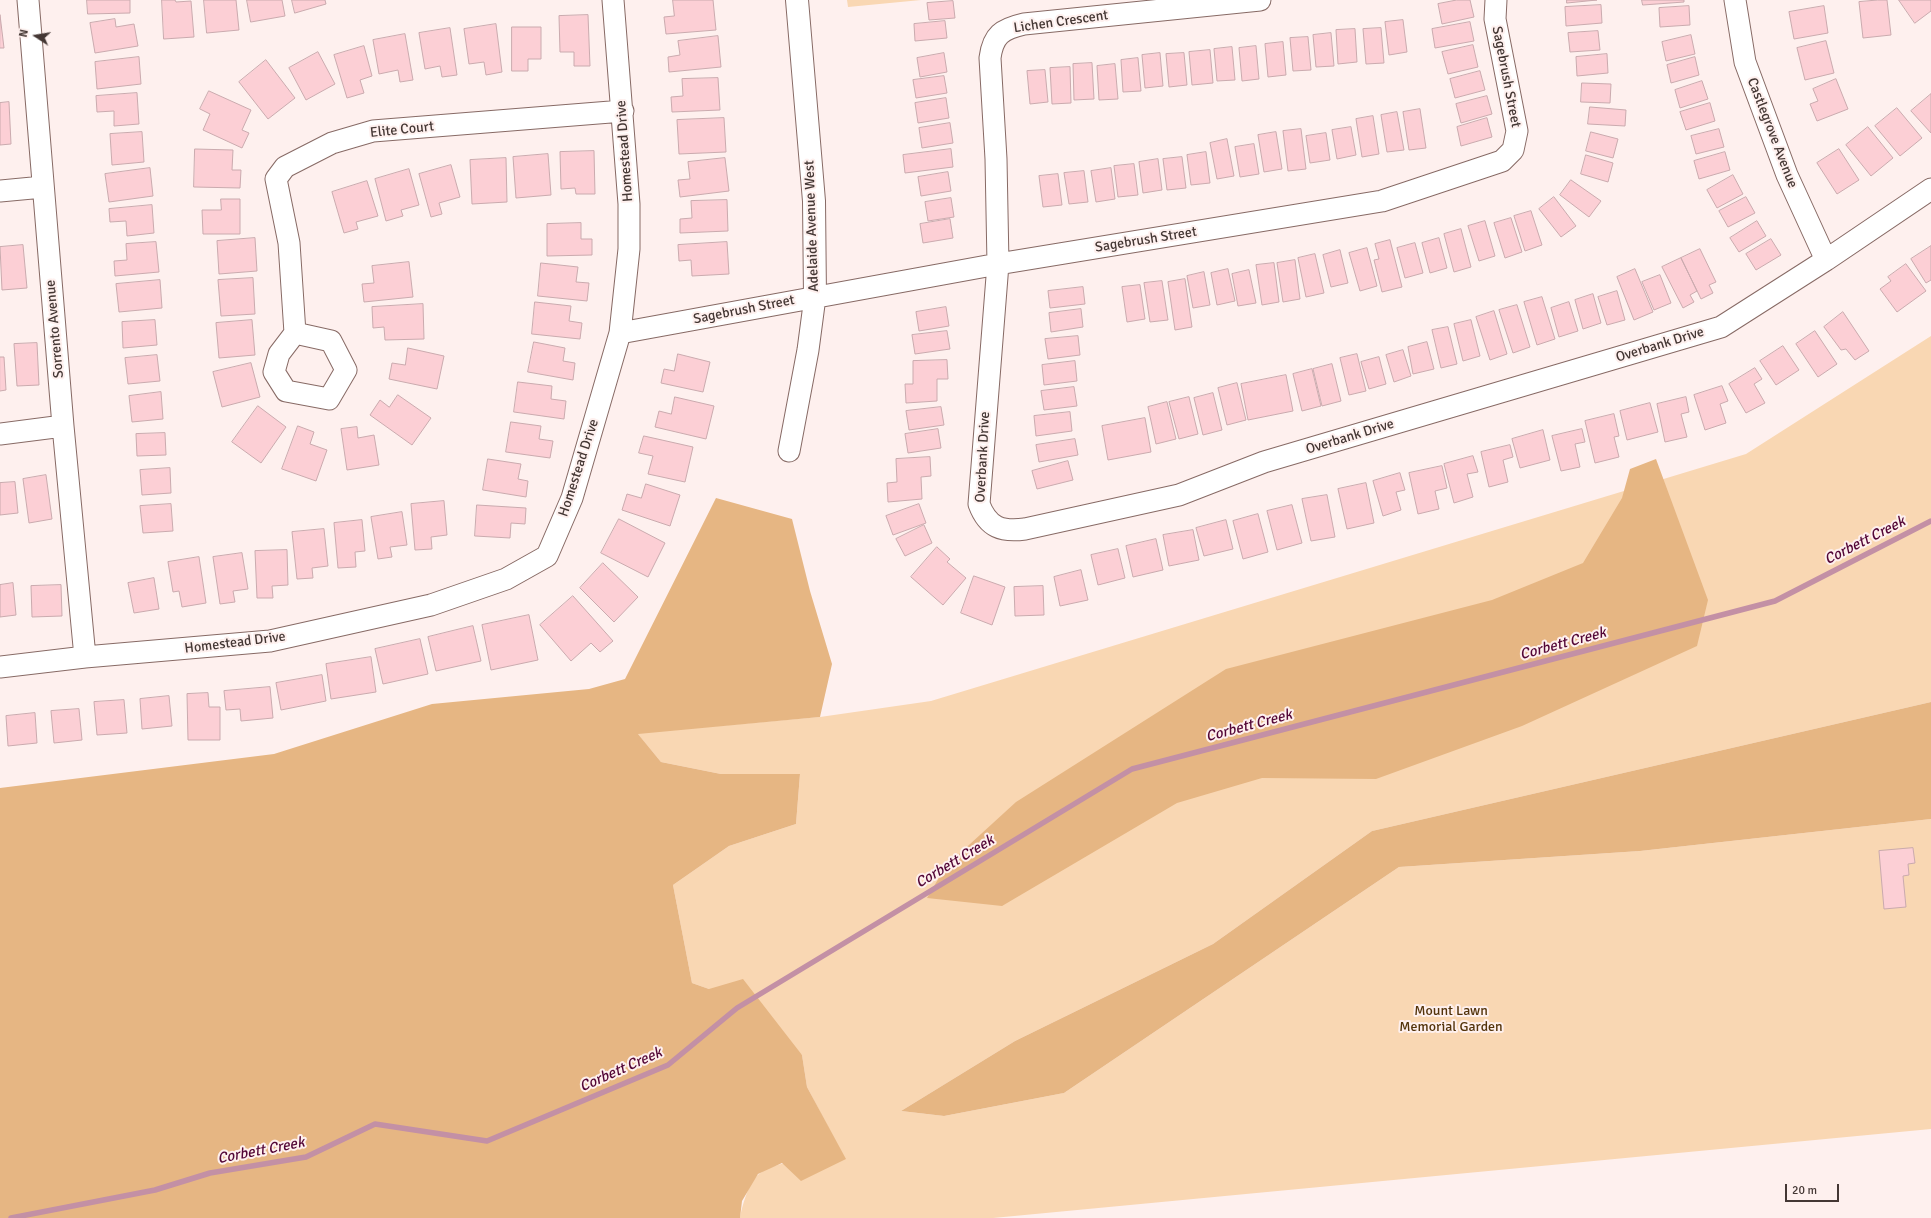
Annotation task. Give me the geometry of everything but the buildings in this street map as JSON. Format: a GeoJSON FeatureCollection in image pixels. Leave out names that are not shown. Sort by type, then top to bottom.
{"type":"FeatureCollection","features":[{"type":"Feature","properties":{"kind":"street","name":"Sorrento Avenue"},"geometry":{"type":"LineString","coordinates":[[28,0],[63,426],[85,657]]}},
{"type":"Feature","properties":{"kind":"street","name":"Homestead Drive"},"geometry":{"type":"LineString","coordinates":[[0,667],[85,657],[270,641],[431,605],[506,579],[547,556],[572,498],[620,334],[629,249],[629,204],[623,110],[613,0]]}},
{"type":"Feature","properties":{"kind":"street","name":"Adelaide Avenue West"},"geometry":{"type":"LineString","coordinates":[[789,451],[808,350],[815,297],[814,201],[797,0]]}},
{"type":"Feature","properties":{"kind":"street","name":"Lichen Crescent"},"geometry":{"type":"LineString","coordinates":[[998,264],[996,159],[990,58],[992,44],[999,34],[1009,28],[1024,24],[1223,2],[1260,0]]}},
{"type":"Feature","properties":{"kind":"street","name":"Sagebrush Street"},"geometry":{"type":"LineString","coordinates":[[620,334],[998,264],[1382,201],[1502,161],[1513,150],[1517,132],[1495,19],[1496,0]]}},
{"type":"Feature","properties":{"kind":"street","name":"Castlegrove Avenue"},"geometry":{"type":"LineString","coordinates":[[1735,0],[1745,62],[1787,175],[1826,260]]}},
{"type":"Feature","properties":{"kind":"street","name":"Elite Court"},"geometry":{"type":"LineString","coordinates":[[295,333],[289,243],[276,179],[285,168],[332,143],[373,131],[623,110]]}},
{"type":"Feature","properties":{"kind":"street"},"geometry":{"type":"LineString","coordinates":[[0,191],[43,187]]}},
{"type":"Feature","properties":{"kind":"street","name":"Overbank Drive"},"geometry":{"type":"LineString","coordinates":[[998,264],[979,504],[984,517],[994,525],[1009,531],[1180,495],[1264,462],[1721,327],[1826,260],[1931,189]]}},
{"type":"Feature","properties":{"kind":"street"},"geometry":{"type":"LineString","coordinates":[[0,434],[63,426]]}},
{"type":"Feature","properties":{"kind":"green space"},"geometry":{"type":"Polygon","coordinates":[[[847,0],[921,0],[848,7],[847,0]]]}},
{"type":"Feature","properties":{"kind":"green space","name":"Mount Lawn Memorial Garden"},"geometry":{"type":"Polygon","coordinates":[[[1931,336],[1931,702],[1372,831],[1213,944],[1015,1041],[901,1111],[944,1116],[1064,1093],[1399,867],[1640,851],[1931,819],[1931,1129],[993,1218],[740,1218],[749,1188],[755,1177],[759,1174],[778,1165],[789,1162],[845,1159],[807,1087],[802,1055],[709,989],[692,983],[673,885],[729,846],[796,824],[800,774],[721,774],[661,762],[637,733],[820,717],[931,701],[1746,454],[1931,336]]]}},
{"type":"Feature","properties":{"kind":"shaded area"},"geometry":{"type":"Polygon","coordinates":[[[1656,459],[1708,600],[1697,646],[1522,726],[1376,779],[1262,778],[1177,803],[1002,906],[927,898],[946,866],[1016,802],[1226,669],[1492,600],[1583,563],[1622,498],[1630,469],[1656,459]]]}},
{"type":"Feature","properties":{"kind":"shaded area"},"geometry":{"type":"Polygon","coordinates":[[[716,498],[792,519],[810,591],[832,664],[820,717],[638,734],[661,762],[721,774],[800,774],[796,824],[729,846],[673,885],[692,983],[709,989],[743,979],[802,1055],[807,1087],[846,1159],[801,1181],[782,1163],[758,1174],[742,1201],[740,1218],[0,1218],[0,788],[274,754],[432,704],[589,689],[625,679],[716,498]]]}},
{"type":"Feature","properties":{"kind":"shaded area"},"geometry":{"type":"Polygon","coordinates":[[[1931,702],[1931,819],[1640,851],[1399,867],[1064,1093],[944,1116],[901,1111],[1015,1041],[1213,944],[1372,831],[1931,702]]]}},
{"type":"Feature","properties":{"kind":"waterway","name":"Corbett Creek"},"geometry":{"type":"LineString","coordinates":[[11,1218],[155,1190],[210,1173],[306,1157],[375,1124],[487,1141],[668,1065],[737,1008],[1132,769],[1775,601],[1931,521]]}}]}
